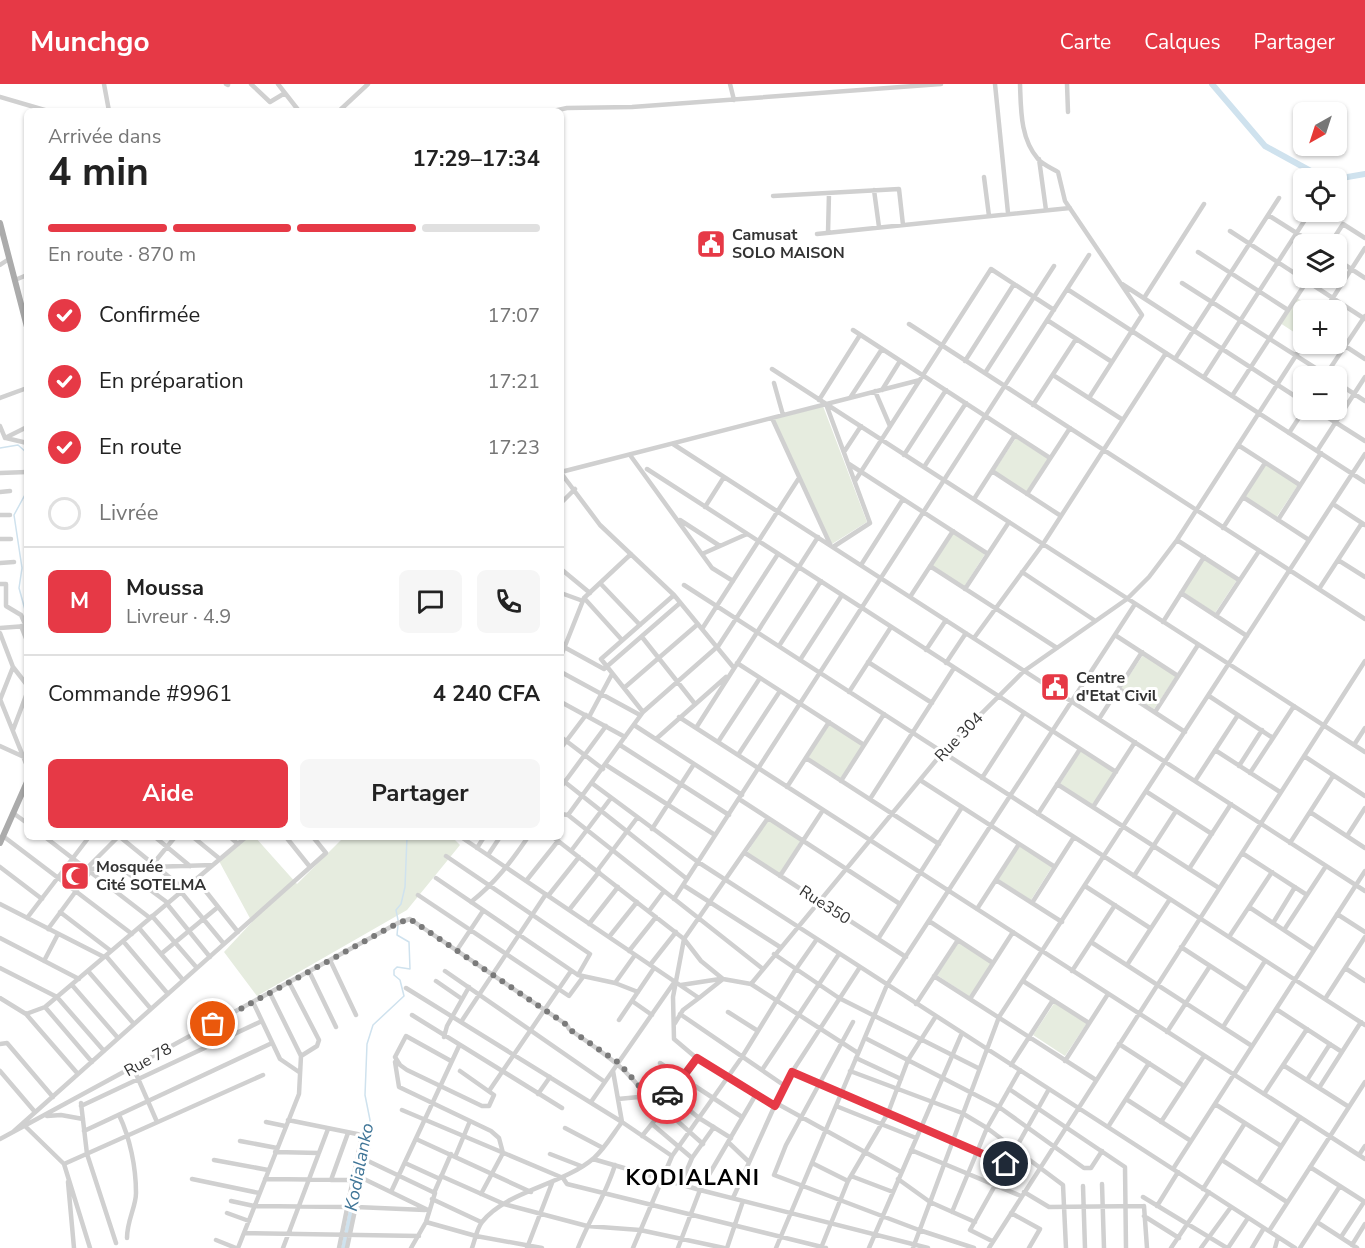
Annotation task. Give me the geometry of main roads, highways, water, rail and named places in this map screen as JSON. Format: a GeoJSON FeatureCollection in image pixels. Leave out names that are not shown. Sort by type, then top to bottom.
{"type":"FeatureCollection","features":[{"type":"Feature","properties":{"kind":"main road"},"geometry":{"type":"LineString","coordinates":[[0,223],[24,315]]}},
{"type":"Feature","properties":{"kind":"main road"},"geometry":{"type":"LineString","coordinates":[[1,839],[24,796]]}},
{"type":"Feature","properties":{"kind":"water"},"geometry":{"type":"Polygon","coordinates":[[[366,1128],[370,1129],[346,1248],[341,1248],[366,1128]]]}},
{"type":"Feature","properties":{"kind":"waterway"},"geometry":{"type":"LineString","coordinates":[[1212,84],[1265,146],[1305,168]]}},
{"type":"Feature","properties":{"kind":"waterway"},"geometry":{"type":"LineString","coordinates":[[1347,177],[1365,174]]}},
{"type":"Feature","properties":{"kind":"waterway","name":"Kodialanko"},"geometry":{"type":"LineString","coordinates":[[0,448],[18,445],[24,450]]}},
{"type":"Feature","properties":{"kind":"waterway","name":"Kodialanko"},"geometry":{"type":"LineString","coordinates":[[24,497],[14,515],[22,568],[19,588],[24,606]]}},
{"type":"Feature","properties":{"kind":"waterway","name":"Kodialanko"},"geometry":{"type":"LineString","coordinates":[[398,920],[396,910],[401,904],[405,887],[407,840]]}},
{"type":"Feature","properties":{"kind":"waterway","name":"Kodialanko"},"geometry":{"type":"LineString","coordinates":[[368,1130],[370,1120],[365,1095],[367,1044],[373,1025],[404,996],[400,980],[394,975],[394,970],[397,967],[410,969],[409,942],[397,935],[398,925]]}},
{"type":"Feature","properties":{"kind":"place","name":"Camusat SOLO MAISON"},"geometry":{"type":"Point","coordinates":[711,244]}},
{"type":"Feature","properties":{"kind":"place","name":"Centre d'Etat Civil"},"geometry":{"type":"Point","coordinates":[1055,687]}},
{"type":"Feature","properties":{"kind":"place","name":"Mosquée Cité SOTELMA"},"geometry":{"type":"Point","coordinates":[75,876]}},
{"type":"Feature","properties":{"kind":"district","name":"KODIALANI"},"geometry":{"type":"Point","coordinates":[693,1178]}}]}
